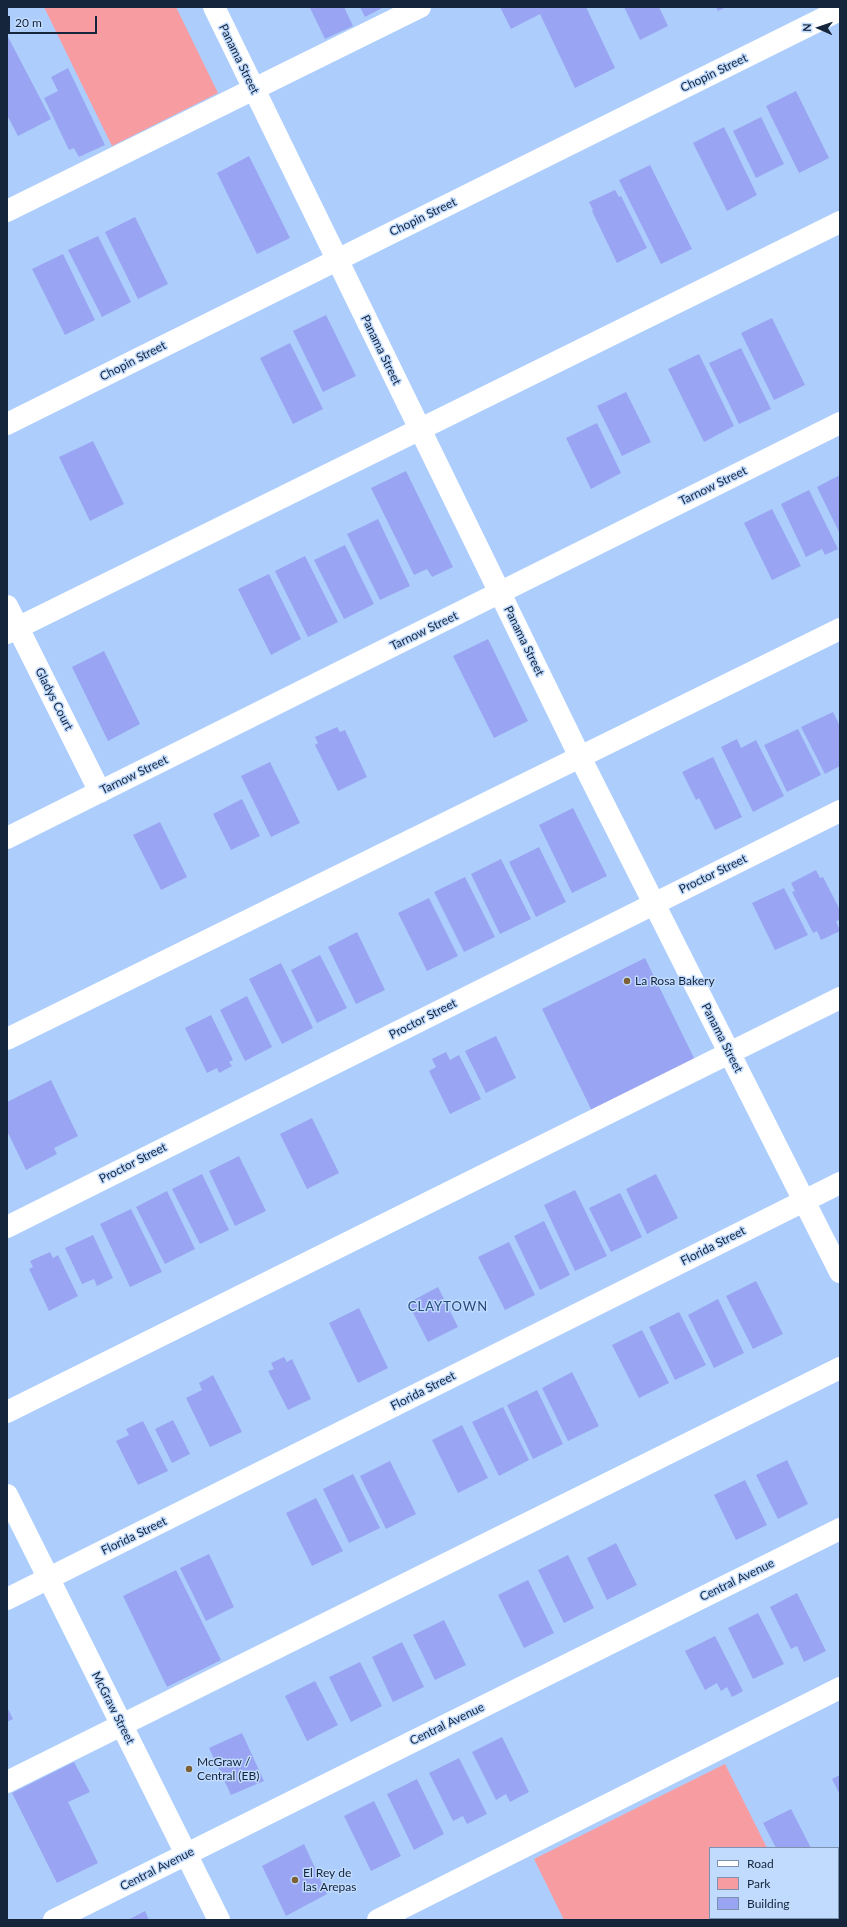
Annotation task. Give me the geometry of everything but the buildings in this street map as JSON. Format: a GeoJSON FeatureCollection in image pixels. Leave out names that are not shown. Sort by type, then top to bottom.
{"type":"FeatureCollection","features":[{"type":"Feature","properties":{"kind":"street","name":"Panama Street"},"geometry":{"type":"LineString","coordinates":[[214,7],[580,757],[840,1272]]}},
{"type":"Feature","properties":{"kind":"street"},"geometry":{"type":"LineString","coordinates":[[7,211],[420,7]]}},
{"type":"Feature","properties":{"kind":"street","name":"Chopin Street"},"geometry":{"type":"LineString","coordinates":[[7,424],[840,10]]}},
{"type":"Feature","properties":{"kind":"street"},"geometry":{"type":"LineString","coordinates":[[12,630],[840,222]]}},
{"type":"Feature","properties":{"kind":"street","name":"Tarnow Street"},"geometry":{"type":"LineString","coordinates":[[7,838],[840,423]]}},
{"type":"Feature","properties":{"kind":"street","name":"Gladys Court"},"geometry":{"type":"LineString","coordinates":[[7,606],[12,630],[100,792]]}},
{"type":"Feature","properties":{"kind":"street"},"geometry":{"type":"LineString","coordinates":[[7,1039],[840,629]]}},
{"type":"Feature","properties":{"kind":"street","name":"Proctor Street"},"geometry":{"type":"LineString","coordinates":[[7,1227],[840,811]]}},
{"type":"Feature","properties":{"kind":"street"},"geometry":{"type":"LineString","coordinates":[[7,1412],[840,998]]}},
{"type":"Feature","properties":{"kind":"street","name":"Florida Street"},"geometry":{"type":"LineString","coordinates":[[7,1599],[840,1183]]}},
{"type":"Feature","properties":{"kind":"street"},"geometry":{"type":"LineString","coordinates":[[7,1782],[840,1368]]}},
{"type":"Feature","properties":{"kind":"street","name":"McGraw Street"},"geometry":{"type":"LineString","coordinates":[[7,1496],[220,1920]]}},
{"type":"Feature","properties":{"kind":"street","name":"Central Avenue"},"geometry":{"type":"LineString","coordinates":[[54,1920],[840,1529]]}},
{"type":"Feature","properties":{"kind":"street"},"geometry":{"type":"LineString","coordinates":[[378,1920],[840,1688]]}},
{"type":"Feature","properties":{"kind":"green space"},"geometry":{"type":"Polygon","coordinates":[[[44,7],[176,7],[218,93],[112,146],[44,7]]]}},
{"type":"Feature","properties":{"kind":"green space"},"geometry":{"type":"Polygon","coordinates":[[[725,1764],[766,1847],[709,1847],[709,1919],[753,1919],[751,1920],[564,1920],[534,1859],[725,1764]]]}},
{"type":"Feature","properties":{"kind":"place","name":"La Rosa Bakery"},"geometry":{"type":"Point","coordinates":[627,981]}},
{"type":"Feature","properties":{"kind":"place","name":"McGraw / Central (EB)"},"geometry":{"type":"Point","coordinates":[189,1769]}},
{"type":"Feature","properties":{"kind":"place","name":"El Rey de las Arepas"},"geometry":{"type":"Point","coordinates":[295,1880]}},
{"type":"Feature","properties":{"kind":"district","name":"CLAYTOWN"},"geometry":{"type":"Point","coordinates":[448,1307]}}]}
